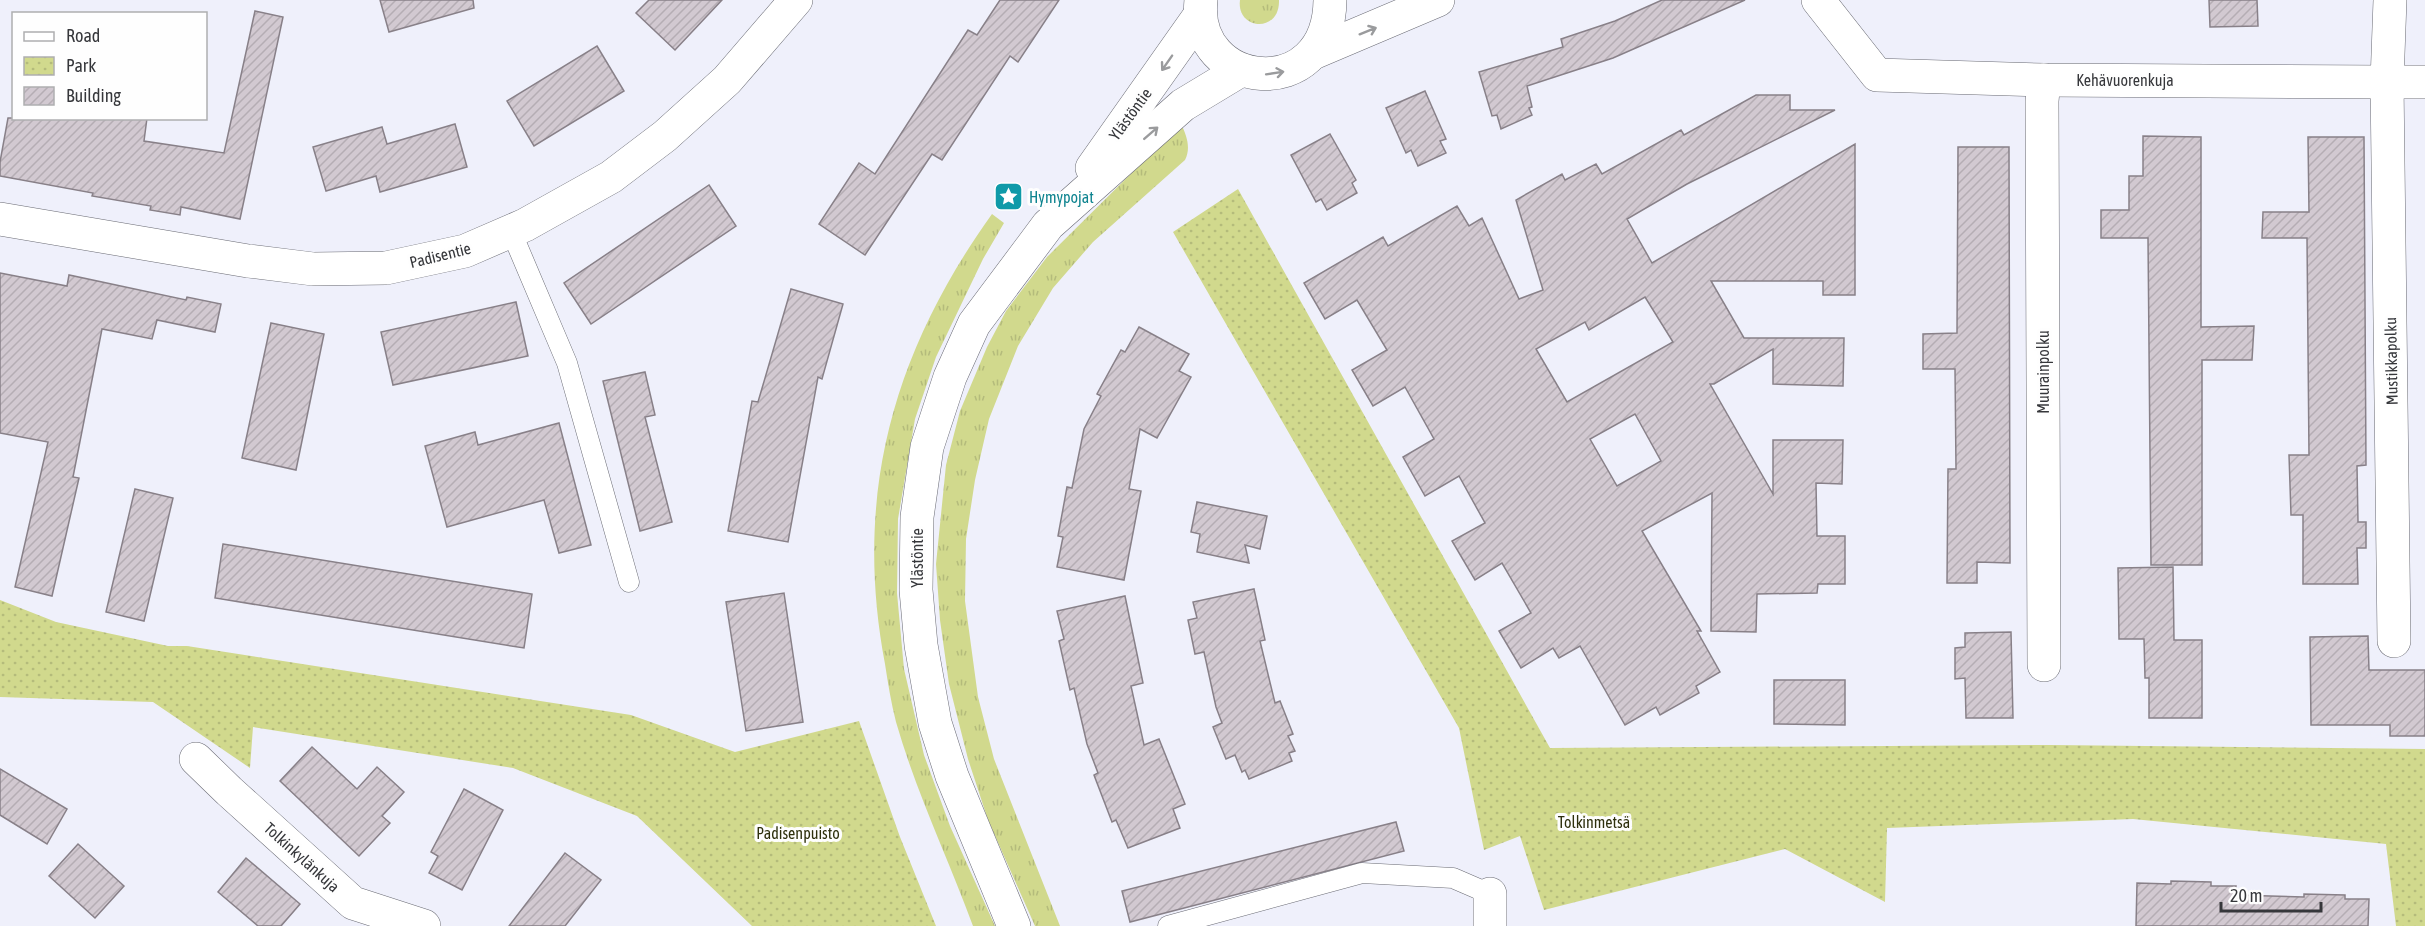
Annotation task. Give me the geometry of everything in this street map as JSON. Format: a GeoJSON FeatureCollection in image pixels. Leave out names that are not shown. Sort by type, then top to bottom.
{"type":"FeatureCollection","features":[{"type":"Feature","properties":{"kind":"street","name":"Padisentie"},"geometry":{"type":"LineString","coordinates":[[0,219],[248,261],[313,269],[387,268],[465,251],[511,231],[610,177],[665,136],[727,80],[796,0]]}},
{"type":"Feature","properties":{"kind":"street"},"geometry":{"type":"LineString","coordinates":[[1201,8],[1205,34],[1214,50],[1241,70],[1263,75],[1283,72],[1300,64],[1313,53],[1324,38],[1330,18],[1330,0]]}},
{"type":"Feature","properties":{"kind":"street"},"geometry":{"type":"LineString","coordinates":[[1313,53],[1438,0]]}},
{"type":"Feature","properties":{"kind":"street","name":"Kehävuorenkuja"},"geometry":{"type":"LineString","coordinates":[[1818,0],[1877,75],[2044,80],[2425,82]]}},
{"type":"Feature","properties":{"kind":"street"},"geometry":{"type":"LineString","coordinates":[[2387,82],[2390,0]]}},
{"type":"Feature","properties":{"kind":"street","name":"Ylästöntie"},"geometry":{"type":"LineString","coordinates":[[1014,926],[952,776],[934,723],[916,590],[917,517],[927,447],[950,377],[974,324],[1016,265],[1059,213],[1201,8]]}},
{"type":"Feature","properties":{"kind":"street","name":"Ylästöntie"},"geometry":{"type":"LineString","coordinates":[[1059,213],[1183,105],[1241,70]]}},
{"type":"Feature","properties":{"kind":"street","name":"Muurainpolku"},"geometry":{"type":"LineString","coordinates":[[2044,80],[2042,101],[2044,665]]}},
{"type":"Feature","properties":{"kind":"street","name":"Mustikkapolku"},"geometry":{"type":"LineString","coordinates":[[2387,82],[2394,641]]}},
{"type":"Feature","properties":{"kind":"street","name":"Tolkinkylänkuja"},"geometry":{"type":"LineString","coordinates":[[196,759],[352,903],[424,926]]}},
{"type":"Feature","properties":{"kind":"street"},"geometry":{"type":"LineString","coordinates":[[1490,894],[1490,926]]}},
{"type":"Feature","properties":{"kind":"lane"},"geometry":{"type":"LineString","coordinates":[[511,231],[567,363],[629,582]]}},
{"type":"Feature","properties":{"kind":"lane"},"geometry":{"type":"LineString","coordinates":[[1168,926],[1362,873],[1453,878],[1490,894]]}},
{"type":"Feature","properties":{"kind":"green space"},"geometry":{"type":"Polygon","coordinates":[[[1240,0],[1279,0],[1273,19],[1258,24],[1245,17],[1241,10],[1240,0]]]}},
{"type":"Feature","properties":{"kind":"green space"},"geometry":{"type":"Polygon","coordinates":[[[1181,124],[1188,142],[1185,160],[1093,242],[1053,288],[1018,346],[989,419],[975,480],[966,539],[965,601],[978,697],[994,759],[1060,926],[1035,926],[988,820],[968,759],[949,684],[940,620],[936,564],[946,465],[960,411],[987,347],[1006,311],[1047,257],[1181,124]]]}},
{"type":"Feature","properties":{"kind":"green space","name":"Tolkinmetsä"},"geometry":{"type":"Polygon","coordinates":[[[1238,189],[1550,748],[2051,745],[2425,749],[2425,926],[2396,926],[2386,844],[2133,819],[1887,828],[1885,902],[1785,849],[1544,910],[1520,836],[1484,850],[1459,728],[1173,232],[1238,189]]]}},
{"type":"Feature","properties":{"kind":"green space"},"geometry":{"type":"Polygon","coordinates":[[[992,214],[1004,223],[983,259],[936,357],[915,419],[898,519],[897,593],[904,669],[924,755],[950,826],[995,926],[973,926],[923,799],[896,722],[876,602],[874,542],[879,484],[889,427],[906,372],[929,319],[958,266],[992,214]]]}},
{"type":"Feature","properties":{"kind":"green space","name":"Padisenpuisto"},"geometry":{"type":"Polygon","coordinates":[[[0,600],[56,622],[168,646],[187,646],[631,715],[735,752],[859,721],[900,837],[936,926],[752,926],[637,816],[513,768],[253,727],[250,768],[153,702],[0,697],[0,600]]]}},
{"type":"Feature","properties":{"kind":"building"},"geometry":{"type":"Polygon","coordinates":[[[380,0],[473,0],[474,8],[389,32],[380,0]]]}},
{"type":"Feature","properties":{"kind":"building"},"geometry":{"type":"Polygon","coordinates":[[[649,0],[722,0],[675,50],[636,13],[649,0]]]}},
{"type":"Feature","properties":{"kind":"building"},"geometry":{"type":"Polygon","coordinates":[[[1000,0],[1059,0],[1018,62],[1010,56],[942,160],[932,154],[865,255],[819,224],[859,163],[875,174],[968,30],[977,35],[1000,0]]]}},
{"type":"Feature","properties":{"kind":"building"},"geometry":{"type":"Polygon","coordinates":[[[1662,0],[1745,0],[1613,58],[1527,86],[1532,115],[1501,129],[1497,115],[1492,116],[1479,72],[1563,47],[1561,39],[1615,21],[1662,0]]]}},
{"type":"Feature","properties":{"kind":"building"},"geometry":{"type":"Polygon","coordinates":[[[2209,0],[2257,0],[2258,26],[2210,27],[2209,0]]]}},
{"type":"Feature","properties":{"kind":"building"},"geometry":{"type":"Polygon","coordinates":[[[255,11],[283,17],[240,219],[181,207],[180,215],[150,210],[151,206],[0,176],[0,162],[8,118],[12,120],[147,120],[144,141],[224,153],[255,11]]]}},
{"type":"Feature","properties":{"kind":"building"},"geometry":{"type":"Polygon","coordinates":[[[597,46],[624,91],[534,146],[507,101],[597,46]]]}},
{"type":"Feature","properties":{"kind":"building"},"geometry":{"type":"Polygon","coordinates":[[[1425,91],[1446,139],[1440,141],[1446,153],[1418,166],[1411,150],[1406,153],[1386,108],[1425,91]]]}},
{"type":"Feature","properties":{"kind":"building"},"geometry":{"type":"Polygon","coordinates":[[[1756,95],[1790,95],[1790,110],[1835,110],[1687,184],[1627,219],[1652,263],[1855,144],[1855,295],[1823,295],[1823,281],[1711,281],[1744,338],[1844,338],[1843,386],[1773,384],[1773,349],[1714,384],[1710,384],[1773,494],[1773,440],[1843,440],[1842,484],[1816,483],[1817,536],[1845,536],[1845,584],[1818,584],[1817,593],[1757,594],[1756,632],[1711,631],[1712,493],[1642,531],[1701,631],[1697,631],[1720,672],[1696,686],[1699,693],[1660,715],[1656,707],[1625,725],[1580,646],[1559,658],[1553,648],[1521,668],[1499,631],[1531,613],[1502,563],[1475,580],[1452,541],[1485,523],[1459,476],[1425,496],[1403,457],[1434,439],[1405,387],[1373,406],[1352,370],[1387,350],[1357,300],[1325,319],[1304,283],[1383,237],[1388,246],[1457,206],[1469,226],[1482,218],[1519,299],[1543,290],[1516,200],[1562,174],[1565,180],[1596,164],[1602,174],[1681,130],[1684,135],[1756,95]],[[1645,297],[1589,330],[1585,322],[1536,349],[1567,402],[1673,342],[1645,297]],[[1635,414],[1590,439],[1617,486],[1661,461],[1635,414]]]}},
{"type":"Feature","properties":{"kind":"building"},"geometry":{"type":"Polygon","coordinates":[[[455,124],[467,167],[380,192],[376,176],[326,191],[313,147],[382,127],[387,144],[455,124]]]}},
{"type":"Feature","properties":{"kind":"building"},"geometry":{"type":"Polygon","coordinates":[[[1330,134],[1356,180],[1352,183],[1357,193],[1327,210],[1321,199],[1316,202],[1291,155],[1330,134]]]}},
{"type":"Feature","properties":{"kind":"building"},"geometry":{"type":"Polygon","coordinates":[[[2143,136],[2201,137],[2201,327],[2254,326],[2252,360],[2202,360],[2202,565],[2151,565],[2148,238],[2101,238],[2101,210],[2129,210],[2129,176],[2143,176],[2143,136]]]}},
{"type":"Feature","properties":{"kind":"building"},"geometry":{"type":"Polygon","coordinates":[[[2308,137],[2364,137],[2366,465],[2357,466],[2358,522],[2366,522],[2366,548],[2357,548],[2358,584],[2303,584],[2303,515],[2291,515],[2289,455],[2309,455],[2307,238],[2262,238],[2263,212],[2309,212],[2308,137]]]}},
{"type":"Feature","properties":{"kind":"building"},"geometry":{"type":"Polygon","coordinates":[[[1958,147],[2009,147],[2010,563],[1977,562],[1977,583],[1947,583],[1948,469],[1956,469],[1955,369],[1923,369],[1923,334],[1957,333],[1958,147]]]}},
{"type":"Feature","properties":{"kind":"building"},"geometry":{"type":"Polygon","coordinates":[[[709,185],[736,226],[591,324],[564,283],[709,185]]]}},
{"type":"Feature","properties":{"kind":"building"},"geometry":{"type":"Polygon","coordinates":[[[0,273],[67,286],[69,275],[186,300],[187,297],[221,304],[215,332],[157,320],[152,339],[102,329],[73,477],[79,478],[52,596],[15,587],[48,442],[0,433],[0,273]]]}},
{"type":"Feature","properties":{"kind":"building"},"geometry":{"type":"Polygon","coordinates":[[[791,289],[843,304],[822,379],[818,377],[788,542],[728,531],[752,401],[758,402],[791,289]]]}},
{"type":"Feature","properties":{"kind":"building"},"geometry":{"type":"Polygon","coordinates":[[[516,302],[528,356],[393,385],[381,332],[516,302]]]}},
{"type":"Feature","properties":{"kind":"building"},"geometry":{"type":"Polygon","coordinates":[[[271,323],[324,334],[296,470],[242,458],[271,323]]]}},
{"type":"Feature","properties":{"kind":"building"},"geometry":{"type":"Polygon","coordinates":[[[1139,327],[1189,354],[1179,371],[1191,377],[1157,438],[1140,429],[1129,489],[1141,491],[1124,580],[1057,567],[1063,537],[1058,536],[1067,487],[1072,488],[1084,429],[1101,396],[1097,394],[1121,350],[1125,352],[1139,327]]]}},
{"type":"Feature","properties":{"kind":"building"},"geometry":{"type":"Polygon","coordinates":[[[645,372],[655,415],[645,417],[672,522],[640,531],[603,381],[645,372]]]}},
{"type":"Feature","properties":{"kind":"building"},"geometry":{"type":"Polygon","coordinates":[[[559,423],[591,545],[559,553],[544,500],[447,527],[425,446],[475,432],[478,445],[559,423]]]}},
{"type":"Feature","properties":{"kind":"building"},"geometry":{"type":"Polygon","coordinates":[[[135,489],[173,498],[144,621],[106,612],[135,489]]]}},
{"type":"Feature","properties":{"kind":"building"},"geometry":{"type":"Polygon","coordinates":[[[1197,502],[1267,516],[1260,549],[1245,545],[1249,563],[1197,552],[1200,534],[1191,532],[1197,502]]]}},
{"type":"Feature","properties":{"kind":"building"},"geometry":{"type":"Polygon","coordinates":[[[223,544],[532,594],[524,648],[215,598],[223,544]]]}},
{"type":"Feature","properties":{"kind":"building"},"geometry":{"type":"Polygon","coordinates":[[[2173,567],[2174,640],[2202,640],[2202,718],[2149,718],[2149,678],[2145,678],[2144,639],[2119,639],[2118,568],[2173,567]]]}},
{"type":"Feature","properties":{"kind":"building"},"geometry":{"type":"Polygon","coordinates":[[[1254,589],[1265,640],[1260,641],[1275,703],[1280,701],[1293,734],[1288,736],[1295,751],[1289,753],[1292,761],[1249,779],[1245,770],[1242,772],[1235,755],[1226,759],[1213,727],[1222,723],[1216,707],[1204,652],[1195,654],[1188,620],[1197,618],[1193,602],[1254,589]]]}},
{"type":"Feature","properties":{"kind":"building"},"geometry":{"type":"Polygon","coordinates":[[[784,593],[803,722],[746,731],[726,602],[784,593]]]}},
{"type":"Feature","properties":{"kind":"building"},"geometry":{"type":"Polygon","coordinates":[[[1125,596],[1143,683],[1131,686],[1144,745],[1159,739],[1185,804],[1173,809],[1180,828],[1128,848],[1116,820],[1112,822],[1094,775],[1098,773],[1087,744],[1074,688],[1070,690],[1059,641],[1064,639],[1057,611],[1125,596]]]}},
{"type":"Feature","properties":{"kind":"building"},"geometry":{"type":"Polygon","coordinates":[[[2011,632],[2013,718],[1966,718],[1965,678],[1955,679],[1955,648],[1965,647],[1965,633],[2011,632]]]}},
{"type":"Feature","properties":{"kind":"building"},"geometry":{"type":"Polygon","coordinates":[[[2368,636],[2369,670],[2425,670],[2425,736],[2390,736],[2390,725],[2311,725],[2310,637],[2368,636]]]}},
{"type":"Feature","properties":{"kind":"building"},"geometry":{"type":"Polygon","coordinates":[[[1774,680],[1845,680],[1845,725],[1774,724],[1774,680]]]}},
{"type":"Feature","properties":{"kind":"building"},"geometry":{"type":"Polygon","coordinates":[[[312,747],[357,789],[377,767],[404,792],[382,816],[390,823],[359,856],[280,781],[312,747]]]}},
{"type":"Feature","properties":{"kind":"building"},"geometry":{"type":"Polygon","coordinates":[[[0,769],[67,809],[47,844],[0,815],[0,769]]]}},
{"type":"Feature","properties":{"kind":"building"},"geometry":{"type":"Polygon","coordinates":[[[464,789],[503,810],[462,890],[429,873],[438,856],[431,852],[464,789]]]}},
{"type":"Feature","properties":{"kind":"building"},"geometry":{"type":"Polygon","coordinates":[[[1396,822],[1404,851],[1130,922],[1122,891],[1396,822]]]}},
{"type":"Feature","properties":{"kind":"building"},"geometry":{"type":"Polygon","coordinates":[[[78,844],[124,886],[95,918],[49,876],[78,844]]]}},
{"type":"Feature","properties":{"kind":"building"},"geometry":{"type":"Polygon","coordinates":[[[565,853],[601,880],[565,926],[509,926],[565,853]]]}},
{"type":"Feature","properties":{"kind":"building"},"geometry":{"type":"Polygon","coordinates":[[[246,858],[300,904],[281,926],[258,926],[218,892],[246,858]]]}},
{"type":"Feature","properties":{"kind":"building"},"geometry":{"type":"Polygon","coordinates":[[[2171,881],[2211,882],[2211,886],[2236,886],[2235,895],[2304,897],[2304,894],[2345,895],[2345,899],[2369,899],[2368,926],[2136,926],[2137,883],[2171,884],[2171,881]]]}},
{"type":"Feature","properties":{"kind":"place","name":"Hymypojat"},"geometry":{"type":"Point","coordinates":[1008,197]}}]}
